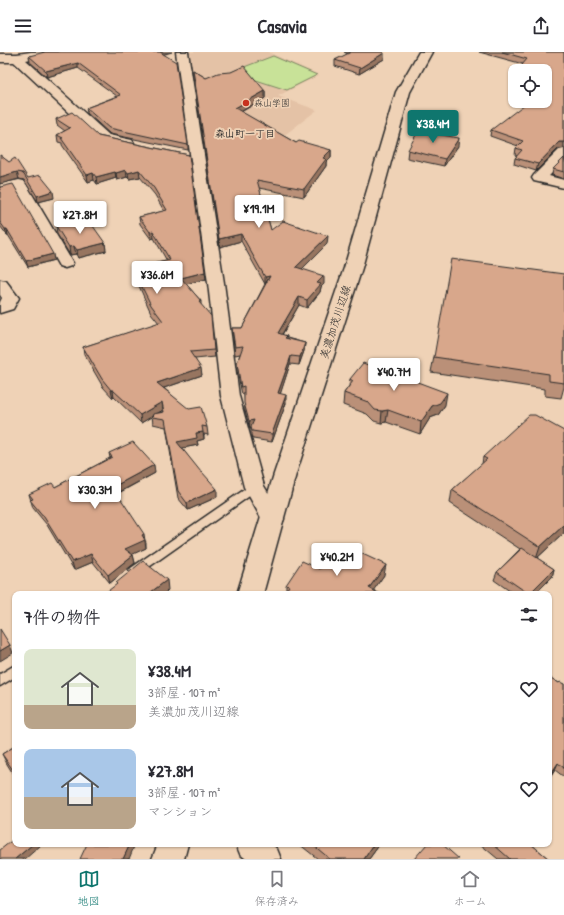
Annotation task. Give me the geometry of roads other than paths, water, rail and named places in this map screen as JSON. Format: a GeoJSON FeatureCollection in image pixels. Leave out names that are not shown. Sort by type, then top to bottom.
{"type":"FeatureCollection","features":[{"type":"Feature","properties":{"kind":"main road","name":"美濃加茂川辺線"},"geometry":{"type":"LineString","coordinates":[[251,591],[273,520],[285,474],[353,268],[403,92],[418,62],[426,52]]}},
{"type":"Feature","properties":{"kind":"main road"},"geometry":{"type":"LineString","coordinates":[[168,859],[172,847]]}},
{"type":"Feature","properties":{"kind":"street"},"geometry":{"type":"LineString","coordinates":[[0,58],[17,58],[50,52]]}},
{"type":"Feature","properties":{"kind":"street"},"geometry":{"type":"LineString","coordinates":[[182,52],[191,157],[230,396],[254,487],[273,520]]}},
{"type":"Feature","properties":{"kind":"street"},"geometry":{"type":"LineString","coordinates":[[17,58],[104,138],[140,146]]}},
{"type":"Feature","properties":{"kind":"street"},"geometry":{"type":"LineString","coordinates":[[564,153],[539,178],[564,184]]}},
{"type":"Feature","properties":{"kind":"street"},"geometry":{"type":"LineString","coordinates":[[0,188],[20,184],[65,263]]}},
{"type":"Feature","properties":{"kind":"street"},"geometry":{"type":"LineString","coordinates":[[0,285],[10,298],[7,305],[0,308]]}},
{"type":"Feature","properties":{"kind":"street"},"geometry":{"type":"LineString","coordinates":[[244,847],[244,859]]}},
{"type":"Feature","properties":{"kind":"street"},"geometry":{"type":"LineString","coordinates":[[253,847],[267,859]]}},
{"type":"Feature","properties":{"kind":"lane"},"geometry":{"type":"LineString","coordinates":[[128,577],[254,487]]}},
{"type":"Feature","properties":{"kind":"lane"},"geometry":{"type":"LineString","coordinates":[[0,681],[12,672]]}},
{"type":"Feature","properties":{"kind":"place","name":"森山学園"},"geometry":{"type":"Point","coordinates":[246,103]}},
{"type":"Feature","properties":{"kind":"district","name":"森山町一丁目"},"geometry":{"type":"Point","coordinates":[245,133]}}]}
